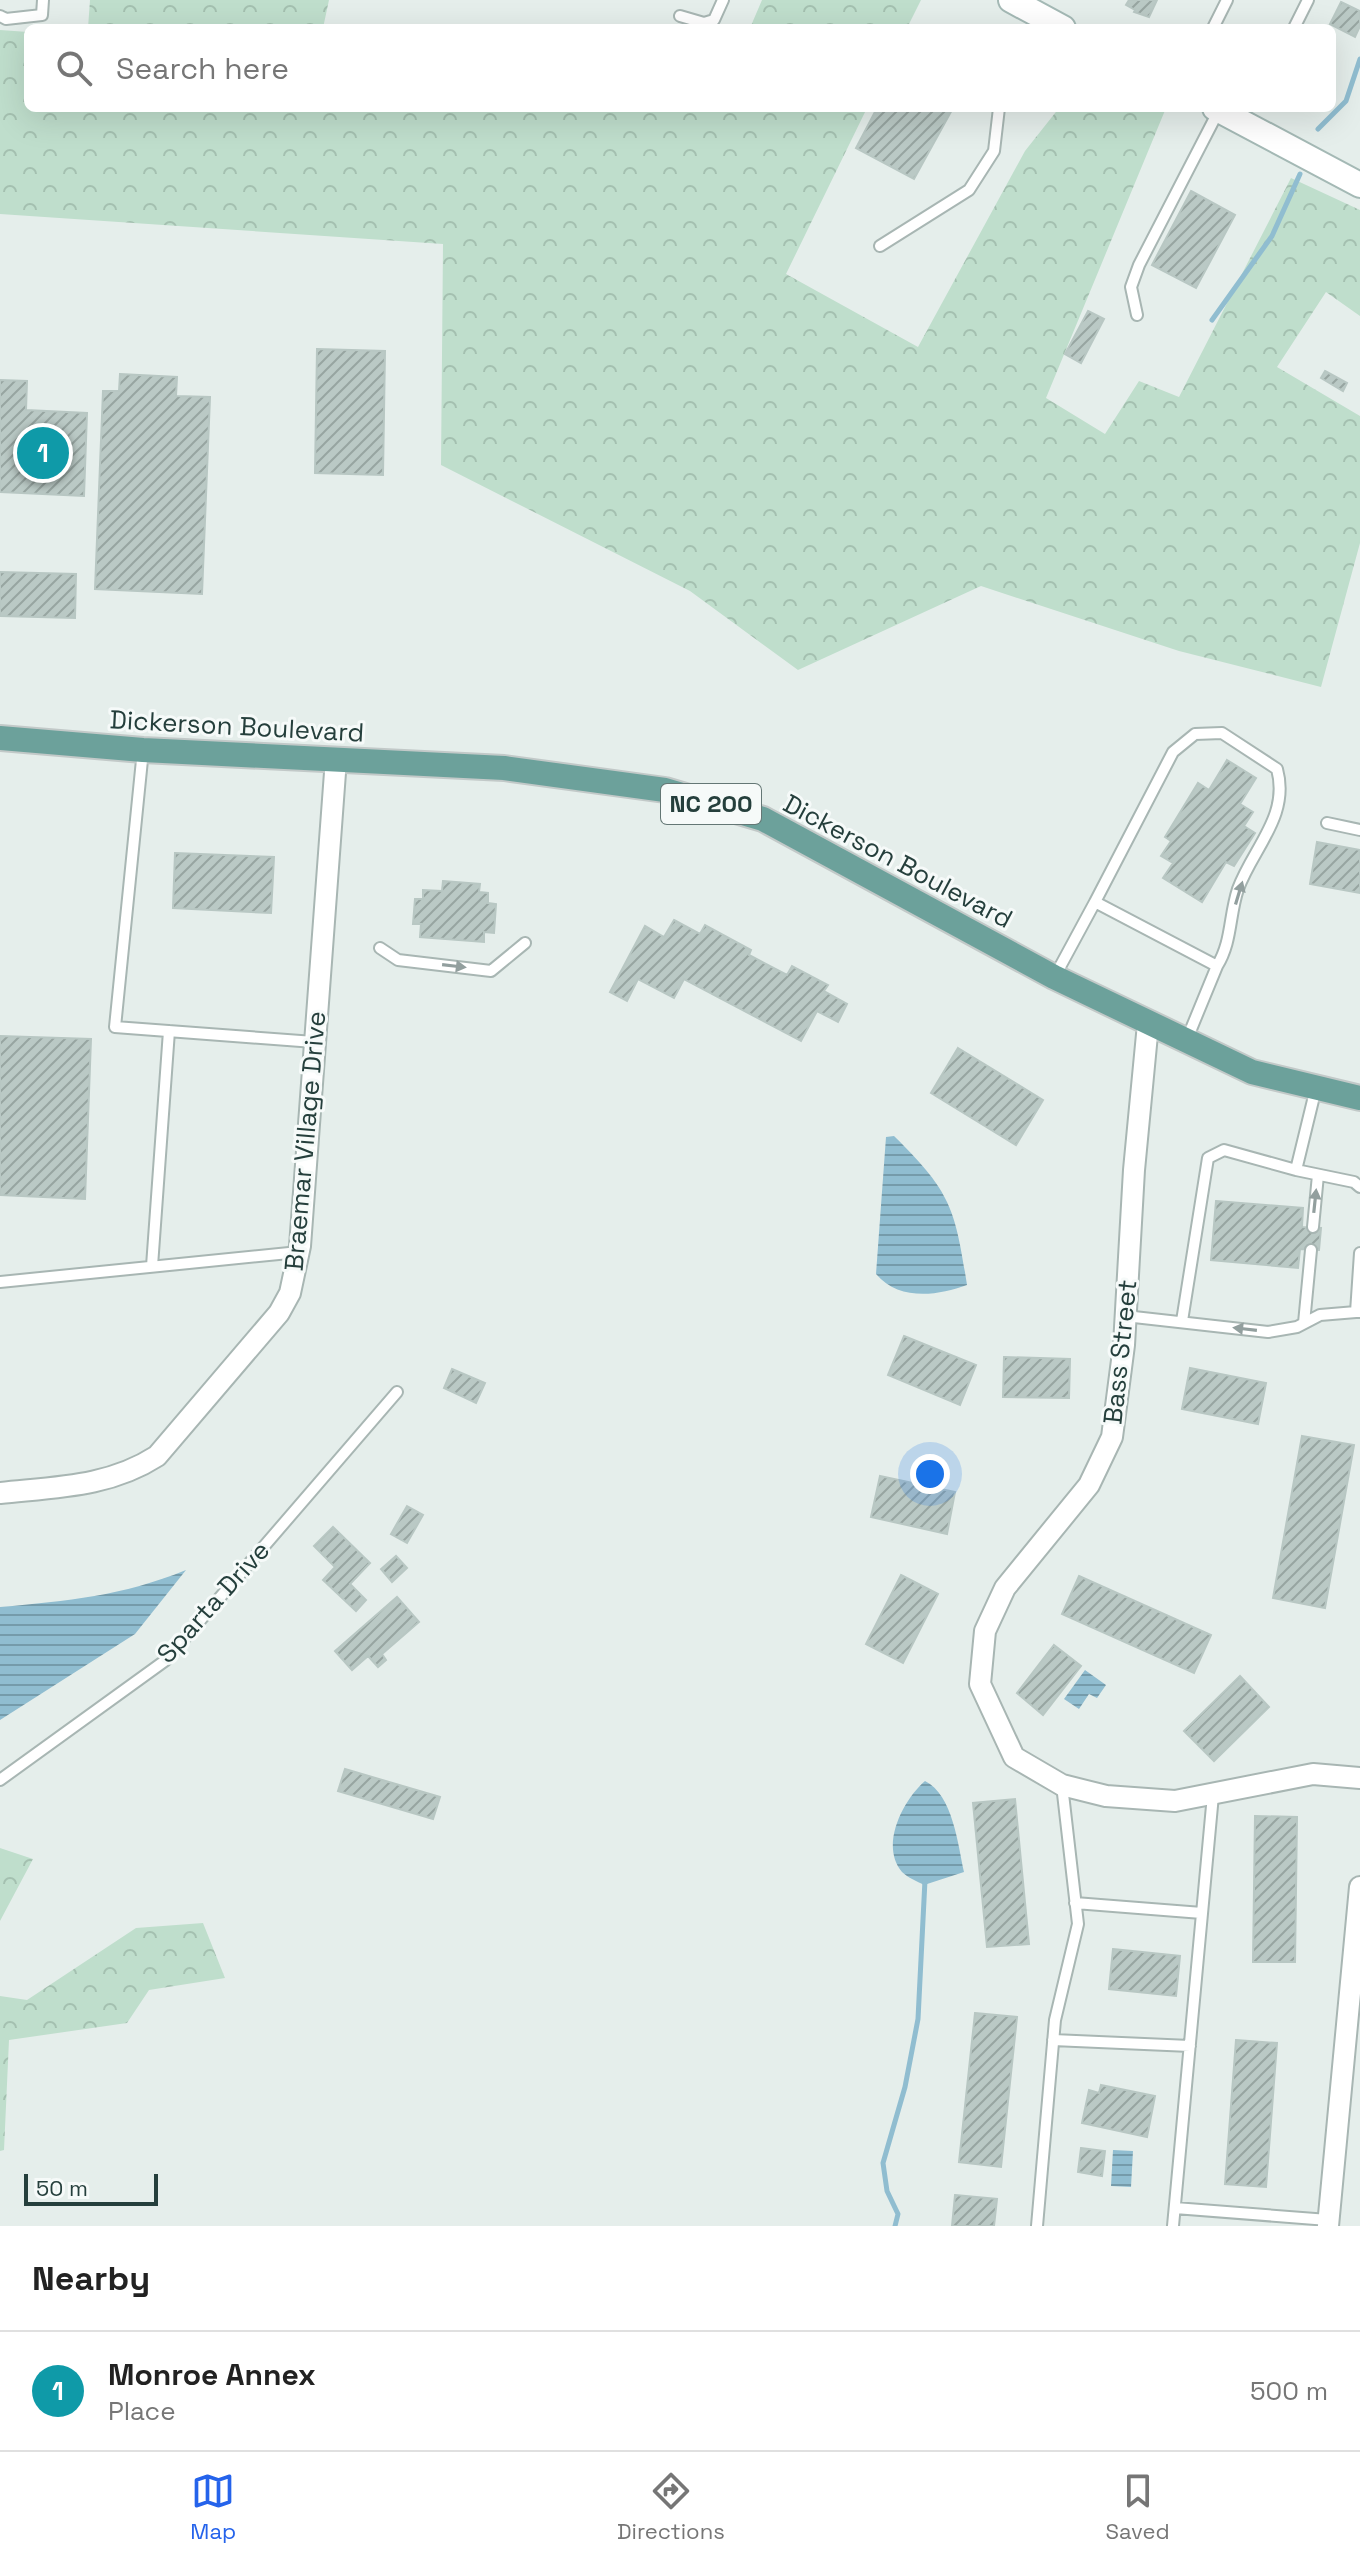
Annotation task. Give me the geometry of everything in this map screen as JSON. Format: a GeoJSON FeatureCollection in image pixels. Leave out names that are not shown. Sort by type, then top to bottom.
{"type":"FeatureCollection","features":[{"type":"Feature","properties":{"kind":"main road","name":"Dickerson Boulevard"},"geometry":{"type":"LineString","coordinates":[[0,738],[143,750],[504,768],[665,790],[763,819],[1054,977],[1252,1072],[1360,1098]]}},
{"type":"Feature","properties":{"kind":"street"},"geometry":{"type":"LineString","coordinates":[[1011,0],[1047,24]]}},
{"type":"Feature","properties":{"kind":"street"},"geometry":{"type":"LineString","coordinates":[[1223,112],[1360,185]]}},
{"type":"Feature","properties":{"kind":"street","name":"Braemar Village Drive"},"geometry":{"type":"LineString","coordinates":[[0,1493],[94,1483],[127,1473],[157,1456],[279,1313],[290,1293],[299,1252],[336,759]]}},
{"type":"Feature","properties":{"kind":"street","name":"Bass Street"},"geometry":{"type":"LineString","coordinates":[[1148,1024],[1125,1316],[1112,1437],[1089,1485],[1005,1588],[985,1631],[980,1684],[1014,1757],[1062,1785],[1106,1796],[1175,1801],[1313,1774],[1360,1778]]}},
{"type":"Feature","properties":{"kind":"street"},"geometry":{"type":"LineString","coordinates":[[1328,2223],[1351,2049],[1360,1887]]}},
{"type":"Feature","properties":{"kind":"lane"},"geometry":{"type":"LineString","coordinates":[[0,16],[6,19],[42,15],[43,0]]}},
{"type":"Feature","properties":{"kind":"lane"},"geometry":{"type":"LineString","coordinates":[[680,16],[704,23],[714,20],[723,0]]}},
{"type":"Feature","properties":{"kind":"lane"},"geometry":{"type":"LineString","coordinates":[[1215,24],[1227,0]]}},
{"type":"Feature","properties":{"kind":"lane"},"geometry":{"type":"LineString","coordinates":[[1296,24],[1308,0]]}},
{"type":"Feature","properties":{"kind":"lane"},"geometry":{"type":"LineString","coordinates":[[880,246],[969,190],[994,151],[999,112]]}},
{"type":"Feature","properties":{"kind":"lane"},"geometry":{"type":"LineString","coordinates":[[1137,315],[1131,287],[1139,265],[1216,112]]}},
{"type":"Feature","properties":{"kind":"lane"},"geometry":{"type":"LineString","coordinates":[[1054,977],[1173,752],[1195,734],[1222,733],[1277,769],[1282,790],[1274,817],[1238,889],[1228,949],[1217,966],[1186,1041]]}},
{"type":"Feature","properties":{"kind":"lane"},"geometry":{"type":"LineString","coordinates":[[143,750],[115,1027],[314,1042]]}},
{"type":"Feature","properties":{"kind":"lane"},"geometry":{"type":"LineString","coordinates":[[1327,823],[1360,830]]}},
{"type":"Feature","properties":{"kind":"lane"},"geometry":{"type":"LineString","coordinates":[[1095,902],[1217,966]]}},
{"type":"Feature","properties":{"kind":"lane"},"geometry":{"type":"LineString","coordinates":[[380,948],[398,960],[491,971],[525,943]]}},
{"type":"Feature","properties":{"kind":"lane"},"geometry":{"type":"LineString","coordinates":[[152,1266],[169,1031]]}},
{"type":"Feature","properties":{"kind":"lane"},"geometry":{"type":"LineString","coordinates":[[1296,1170],[1316,1088]]}},
{"type":"Feature","properties":{"kind":"lane"},"geometry":{"type":"LineString","coordinates":[[1182,1321],[1208,1158],[1224,1150],[1360,1187]]}},
{"type":"Feature","properties":{"kind":"lane"},"geometry":{"type":"LineString","coordinates":[[1313,1227],[1318,1175]]}},
{"type":"Feature","properties":{"kind":"lane"},"geometry":{"type":"LineString","coordinates":[[1304,1323],[1311,1250]]}},
{"type":"Feature","properties":{"kind":"lane"},"geometry":{"type":"LineString","coordinates":[[0,1282],[299,1252]]}},
{"type":"Feature","properties":{"kind":"lane"},"geometry":{"type":"LineString","coordinates":[[1125,1316],[1268,1332],[1287,1329],[1320,1315],[1358,1312],[1360,1253]]}},
{"type":"Feature","properties":{"kind":"lane","name":"Sparta Drive"},"geometry":{"type":"LineString","coordinates":[[0,1780],[166,1660],[397,1392]]}},
{"type":"Feature","properties":{"kind":"lane"},"geometry":{"type":"LineString","coordinates":[[1037,2226],[1053,2040],[1078,1924],[1062,1785]]}},
{"type":"Feature","properties":{"kind":"lane"},"geometry":{"type":"LineString","coordinates":[[1173,2226],[1213,1795]]}},
{"type":"Feature","properties":{"kind":"lane"},"geometry":{"type":"LineString","coordinates":[[1075,1903],[1202,1913]]}},
{"type":"Feature","properties":{"kind":"lane"},"geometry":{"type":"LineString","coordinates":[[1053,2040],[1190,2046]]}},
{"type":"Feature","properties":{"kind":"lane"},"geometry":{"type":"LineString","coordinates":[[1175,2208],[1328,2223]]}},
{"type":"Feature","properties":{"kind":"green space"},"geometry":{"type":"Polygon","coordinates":[[[90,0],[329,0],[324,24],[88,24],[90,0]]]}},
{"type":"Feature","properties":{"kind":"green space"},"geometry":{"type":"Polygon","coordinates":[[[762,0],[921,0],[909,24],[752,24],[762,0]]]}},
{"type":"Feature","properties":{"kind":"green space"},"geometry":{"type":"Polygon","coordinates":[[[0,30],[24,32],[24,112],[865,112],[786,274],[918,347],[1025,151],[1056,112],[1164,112],[1046,398],[1105,434],[1139,381],[1179,397],[1291,178],[1360,210],[1360,316],[1326,292],[1277,367],[1360,416],[1360,543],[1321,687],[1179,651],[981,586],[798,670],[690,591],[441,465],[443,244],[0,214],[0,30]]]}},
{"type":"Feature","properties":{"kind":"green space"},"geometry":{"type":"Polygon","coordinates":[[[0,1848],[33,1859],[0,1921],[0,1848]]]}},
{"type":"Feature","properties":{"kind":"green space"},"geometry":{"type":"Polygon","coordinates":[[[203,1923],[225,1978],[149,1990],[127,2023],[9,2040],[4,2150],[0,2151],[0,1996],[27,2000],[136,1928],[203,1923]]]}},
{"type":"Feature","properties":{"kind":"water"},"geometry":{"type":"Polygon","coordinates":[[[894,1136],[928,1172],[947,1203],[959,1237],[967,1285],[943,1292],[919,1294],[896,1289],[876,1274],[886,1137],[894,1136]]]}},
{"type":"Feature","properties":{"kind":"water"},"geometry":{"type":"Polygon","coordinates":[[[186,1570],[135,1634],[0,1720],[0,1607],[117,1592],[186,1570]]]}},
{"type":"Feature","properties":{"kind":"water"},"geometry":{"type":"Polygon","coordinates":[[[1085,1670],[1106,1685],[1097,1698],[1089,1694],[1079,1709],[1064,1699],[1085,1670]]]}},
{"type":"Feature","properties":{"kind":"water"},"geometry":{"type":"Polygon","coordinates":[[[925,1781],[942,1797],[948,1809],[964,1872],[924,1885],[902,1872],[893,1849],[902,1811],[925,1781]]]}},
{"type":"Feature","properties":{"kind":"water"},"geometry":{"type":"Polygon","coordinates":[[[1113,2150],[1133,2151],[1131,2187],[1111,2186],[1113,2150]]]}},
{"type":"Feature","properties":{"kind":"building"},"geometry":{"type":"Polygon","coordinates":[[[1129,0],[1157,0],[1149,17],[1134,12],[1126,5],[1129,0]]]}},
{"type":"Feature","properties":{"kind":"building"},"geometry":{"type":"Polygon","coordinates":[[[1341,2],[1360,11],[1360,26],[1355,37],[1336,27],[1336,24],[1330,24],[1341,2]]]}},
{"type":"Feature","properties":{"kind":"building"},"geometry":{"type":"Polygon","coordinates":[[[875,112],[951,112],[914,179],[856,148],[875,112]]]}},
{"type":"Feature","properties":{"kind":"building"},"geometry":{"type":"Polygon","coordinates":[[[1191,191],[1235,215],[1196,288],[1152,265],[1191,191]]]}},
{"type":"Feature","properties":{"kind":"building"},"geometry":{"type":"Polygon","coordinates":[[[1088,311],[1104,319],[1081,363],[1065,354],[1088,311]]]}},
{"type":"Feature","properties":{"kind":"building"},"geometry":{"type":"Polygon","coordinates":[[[317,349],[385,351],[383,475],[315,473],[317,349]]]}},
{"type":"Feature","properties":{"kind":"building"},"geometry":{"type":"Polygon","coordinates":[[[1325,371],[1347,383],[1343,391],[1321,378],[1325,371]]]}},
{"type":"Feature","properties":{"kind":"building"},"geometry":{"type":"Polygon","coordinates":[[[120,374],[177,377],[176,396],[210,397],[202,594],[95,589],[103,391],[119,391],[120,374]]]}},
{"type":"Feature","properties":{"kind":"building"},"geometry":{"type":"Polygon","coordinates":[[[0,380],[27,381],[26,410],[87,413],[84,496],[0,492],[0,380]]]}},
{"type":"Feature","properties":{"kind":"building"},"geometry":{"type":"Polygon","coordinates":[[[0,572],[76,574],[75,618],[0,616],[0,572]]]}},
{"type":"Feature","properties":{"kind":"building"},"geometry":{"type":"Polygon","coordinates":[[[1227,760],[1256,778],[1240,804],[1253,812],[1244,826],[1255,833],[1234,866],[1226,862],[1202,902],[1163,878],[1173,863],[1161,856],[1171,841],[1165,837],[1198,783],[1209,790],[1227,760]]]}},
{"type":"Feature","properties":{"kind":"building"},"geometry":{"type":"Polygon","coordinates":[[[1317,842],[1360,850],[1360,893],[1310,884],[1317,842]]]}},
{"type":"Feature","properties":{"kind":"building"},"geometry":{"type":"Polygon","coordinates":[[[175,853],[274,857],[271,913],[173,908],[175,853]]]}},
{"type":"Feature","properties":{"kind":"building"},"geometry":{"type":"Polygon","coordinates":[[[443,881],[480,884],[479,892],[488,893],[488,903],[496,904],[494,933],[484,932],[484,942],[420,937],[421,924],[413,924],[415,899],[423,899],[423,890],[442,891],[443,881]]]}},
{"type":"Feature","properties":{"kind":"building"},"geometry":{"type":"Polygon","coordinates":[[[674,920],[700,934],[705,925],[751,950],[749,955],[787,975],[792,966],[828,985],[824,991],[847,1004],[838,1022],[817,1011],[801,1041],[684,979],[674,998],[638,979],[627,1001],[610,992],[645,926],[664,937],[674,920]]]}},
{"type":"Feature","properties":{"kind":"building"},"geometry":{"type":"Polygon","coordinates":[[[0,1036],[91,1039],[85,1199],[0,1195],[0,1036]]]}},
{"type":"Feature","properties":{"kind":"building"},"geometry":{"type":"Polygon","coordinates":[[[958,1048],[1043,1100],[1016,1145],[931,1093],[958,1048]]]}},
{"type":"Feature","properties":{"kind":"building"},"geometry":{"type":"Polygon","coordinates":[[[1216,1201],[1303,1208],[1302,1227],[1321,1228],[1319,1250],[1300,1249],[1298,1268],[1211,1260],[1216,1201]]]}},
{"type":"Feature","properties":{"kind":"building"},"geometry":{"type":"Polygon","coordinates":[[[904,1336],[976,1365],[960,1405],[888,1375],[904,1336]]]}},
{"type":"Feature","properties":{"kind":"building"},"geometry":{"type":"Polygon","coordinates":[[[1004,1357],[1070,1359],[1069,1398],[1003,1397],[1004,1357]]]}},
{"type":"Feature","properties":{"kind":"building"},"geometry":{"type":"Polygon","coordinates":[[[1190,1368],[1266,1383],[1258,1424],[1182,1409],[1190,1368]]]}},
{"type":"Feature","properties":{"kind":"building"},"geometry":{"type":"Polygon","coordinates":[[[452,1369],[485,1383],[476,1403],[444,1388],[452,1369]]]}},
{"type":"Feature","properties":{"kind":"building"},"geometry":{"type":"Polygon","coordinates":[[[1302,1436],[1354,1445],[1325,1608],[1273,1598],[1302,1436]]]}},
{"type":"Feature","properties":{"kind":"building"},"geometry":{"type":"Polygon","coordinates":[[[880,1476],[955,1492],[947,1534],[871,1517],[880,1476]]]}},
{"type":"Feature","properties":{"kind":"building"},"geometry":{"type":"Polygon","coordinates":[[[407,1506],[423,1515],[407,1543],[391,1534],[407,1506]]]}},
{"type":"Feature","properties":{"kind":"building"},"geometry":{"type":"Polygon","coordinates":[[[333,1527],[370,1563],[350,1584],[366,1600],[356,1611],[323,1580],[335,1567],[314,1546],[333,1527]]]}},
{"type":"Feature","properties":{"kind":"building"},"geometry":{"type":"Polygon","coordinates":[[[396,1556],[407,1568],[392,1582],[381,1569],[396,1556]]]}},
{"type":"Feature","properties":{"kind":"building"},"geometry":{"type":"Polygon","coordinates":[[[901,1575],[938,1594],[903,1663],[866,1644],[901,1575]]]}},
{"type":"Feature","properties":{"kind":"building"},"geometry":{"type":"Polygon","coordinates":[[[1079,1576],[1211,1635],[1194,1673],[1062,1614],[1079,1576]]]}},
{"type":"Feature","properties":{"kind":"building"},"geometry":{"type":"Polygon","coordinates":[[[397,1597],[419,1622],[382,1654],[386,1660],[378,1667],[368,1656],[352,1670],[335,1651],[397,1597]]]}},
{"type":"Feature","properties":{"kind":"building"},"geometry":{"type":"Polygon","coordinates":[[[1054,1645],[1081,1666],[1043,1715],[1017,1693],[1054,1645]]]}},
{"type":"Feature","properties":{"kind":"building"},"geometry":{"type":"Polygon","coordinates":[[[1240,1676],[1269,1707],[1214,1761],[1184,1731],[1240,1676]]]}},
{"type":"Feature","properties":{"kind":"building"},"geometry":{"type":"Polygon","coordinates":[[[345,1769],[440,1797],[433,1819],[338,1791],[345,1769]]]}},
{"type":"Feature","properties":{"kind":"building"},"geometry":{"type":"Polygon","coordinates":[[[1015,1799],[1029,1944],[987,1947],[973,1803],[1015,1799]]]}},
{"type":"Feature","properties":{"kind":"building"},"geometry":{"type":"Polygon","coordinates":[[[1255,1816],[1297,1817],[1295,1962],[1253,1962],[1255,1816]]]}},
{"type":"Feature","properties":{"kind":"building"},"geometry":{"type":"Polygon","coordinates":[[[1113,1949],[1180,1956],[1176,1996],[1109,1989],[1113,1949]]]}},
{"type":"Feature","properties":{"kind":"building"},"geometry":{"type":"Polygon","coordinates":[[[975,2013],[1017,2017],[1001,2167],[959,2162],[975,2013]]]}},
{"type":"Feature","properties":{"kind":"building"},"geometry":{"type":"Polygon","coordinates":[[[1236,2040],[1277,2043],[1266,2187],[1225,2184],[1236,2040]]]}},
{"type":"Feature","properties":{"kind":"building"},"geometry":{"type":"Polygon","coordinates":[[[1101,2085],[1155,2096],[1147,2137],[1082,2123],[1089,2090],[1099,2093],[1101,2085]]]}},
{"type":"Feature","properties":{"kind":"building"},"geometry":{"type":"Polygon","coordinates":[[[1081,2148],[1105,2151],[1102,2176],[1078,2172],[1081,2148]]]}},
{"type":"Feature","properties":{"kind":"building"},"geometry":{"type":"Polygon","coordinates":[[[955,2195],[997,2199],[994,2226],[952,2226],[955,2195]]]}},
{"type":"Feature","properties":{"kind":"waterway"},"geometry":{"type":"LineString","coordinates":[[1336,111],[1346,101],[1360,59]]}},
{"type":"Feature","properties":{"kind":"waterway"},"geometry":{"type":"LineString","coordinates":[[1318,129],[1335,112]]}},
{"type":"Feature","properties":{"kind":"waterway"},"geometry":{"type":"LineString","coordinates":[[1212,320],[1272,236],[1300,174]]}},
{"type":"Feature","properties":{"kind":"waterway"},"geometry":{"type":"LineString","coordinates":[[895,2226],[898,2214],[887,2191],[883,2163],[905,2087],[918,2019],[925,1880]]}},
{"type":"Feature","properties":{"kind":"place","name":"Monroe Annex"},"geometry":{"type":"Point","coordinates":[43,453]}}]}
